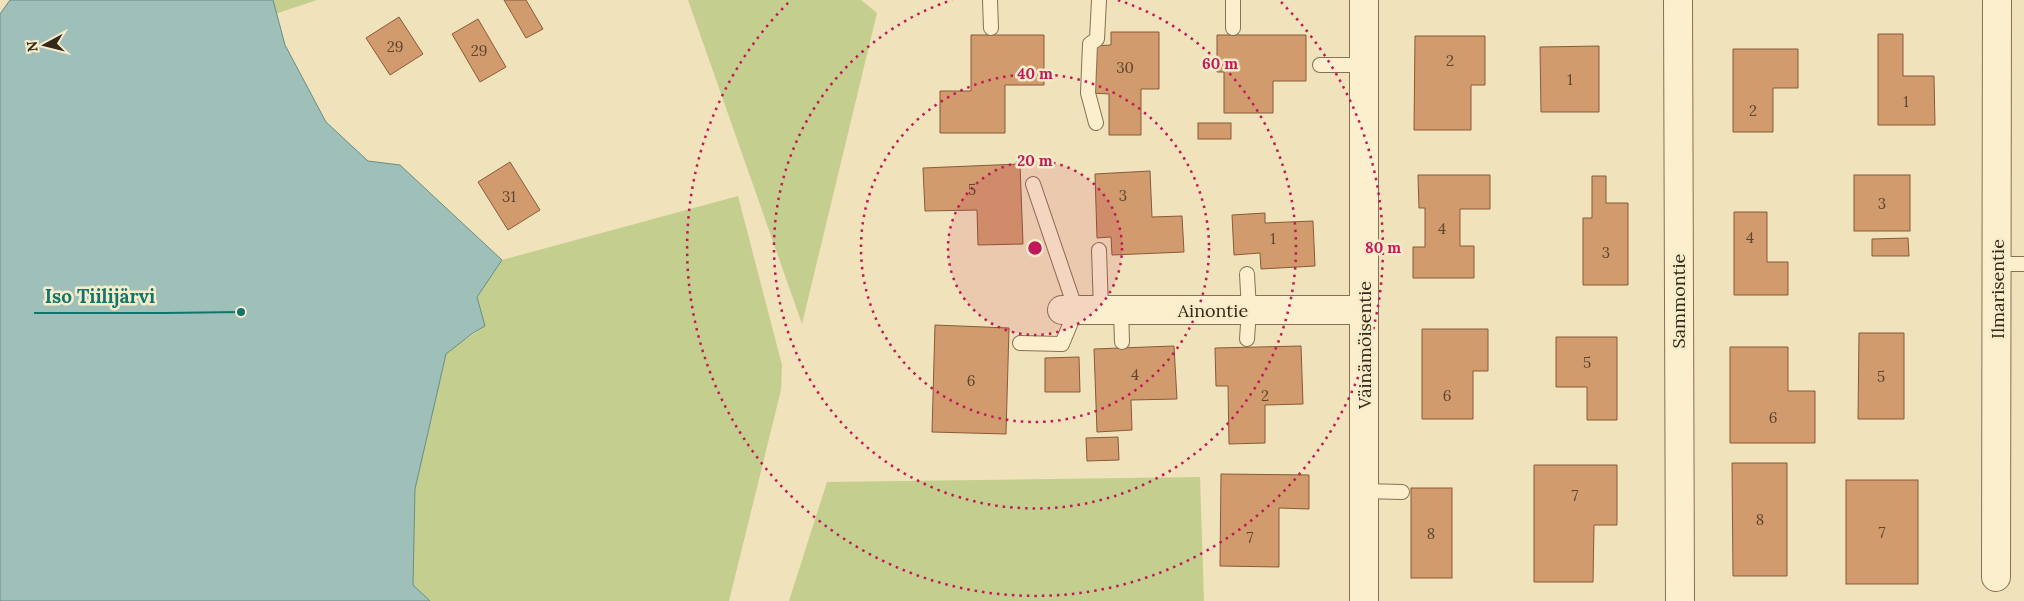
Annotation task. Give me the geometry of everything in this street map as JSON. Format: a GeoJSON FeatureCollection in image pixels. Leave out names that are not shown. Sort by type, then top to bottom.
{"type":"FeatureCollection","features":[{"type":"Feature","properties":{"kind":"street","name":"Väinämöisentie"},"geometry":{"type":"LineString","coordinates":[[1364,0],[1364,601]]}},
{"type":"Feature","properties":{"kind":"street","name":"Sammontie"},"geometry":{"type":"LineString","coordinates":[[1678,0],[1680,601]]}},
{"type":"Feature","properties":{"kind":"street","name":"Ilmarisentie"},"geometry":{"type":"LineString","coordinates":[[1996,0],[1996,577]]}},
{"type":"Feature","properties":{"kind":"street","name":"Ainontie"},"geometry":{"type":"LineString","coordinates":[[1090,310],[1364,310]]}},
{"type":"Feature","properties":{"kind":"lane"},"geometry":{"type":"LineString","coordinates":[[990,0],[991,28]]}},
{"type":"Feature","properties":{"kind":"lane"},"geometry":{"type":"LineString","coordinates":[[1096,123],[1088,93],[1090,44],[1097,39],[1099,0]]}},
{"type":"Feature","properties":{"kind":"lane"},"geometry":{"type":"LineString","coordinates":[[1233,0],[1234,28]]}},
{"type":"Feature","properties":{"kind":"lane"},"geometry":{"type":"LineString","coordinates":[[1320,65],[1364,65]]}},
{"type":"Feature","properties":{"kind":"lane"},"geometry":{"type":"LineString","coordinates":[[1033,184],[1090,310],[1122,342]]}},
{"type":"Feature","properties":{"kind":"lane"},"geometry":{"type":"LineString","coordinates":[[1020,343],[1062,344],[1090,310],[1099,250]]}},
{"type":"Feature","properties":{"kind":"lane"},"geometry":{"type":"LineString","coordinates":[[1996,264],[2024,264]]}},
{"type":"Feature","properties":{"kind":"lane"},"geometry":{"type":"LineString","coordinates":[[1247,274],[1249,310],[1247,338]]}},
{"type":"Feature","properties":{"kind":"lane"},"geometry":{"type":"LineString","coordinates":[[1364,491],[1402,492]]}},
{"type":"Feature","properties":{"kind":"green space"},"geometry":{"type":"Polygon","coordinates":[[[272,0],[317,0],[275,14],[272,0]]]}},
{"type":"Feature","properties":{"kind":"green space"},"geometry":{"type":"Polygon","coordinates":[[[688,0],[861,0],[877,13],[802,324],[688,0]]]}},
{"type":"Feature","properties":{"kind":"green space"},"geometry":{"type":"Polygon","coordinates":[[[738,196],[782,365],[781,390],[729,601],[430,601],[413,585],[415,489],[446,353],[485,326],[477,297],[502,260],[738,196]]]}},
{"type":"Feature","properties":{"kind":"green space"},"geometry":{"type":"Polygon","coordinates":[[[1200,477],[1204,601],[789,601],[827,482],[1200,477]]]}},
{"type":"Feature","properties":{"kind":"water"},"geometry":{"type":"Polygon","coordinates":[[[10,0],[273,0],[285,45],[326,122],[368,161],[400,165],[502,260],[477,297],[485,326],[446,354],[415,489],[413,585],[430,601],[0,601],[0,14],[10,0]]]}},
{"type":"Feature","properties":{"kind":"building"},"geometry":{"type":"Polygon","coordinates":[[[504,0],[526,0],[543,29],[526,38],[504,0]]]}},
{"type":"Feature","properties":{"kind":"building"},"geometry":{"type":"Polygon","coordinates":[[[399,17],[423,54],[390,75],[366,38],[399,17]]]}},
{"type":"Feature","properties":{"kind":"building"},"geometry":{"type":"Polygon","coordinates":[[[478,19],[506,67],[480,82],[452,34],[478,19]]]}},
{"type":"Feature","properties":{"kind":"building"},"geometry":{"type":"Polygon","coordinates":[[[1111,32],[1159,32],[1159,89],[1141,89],[1141,135],[1109,135],[1109,94],[1091,93],[1091,46],[1111,45],[1111,32]]]}},
{"type":"Feature","properties":{"kind":"building"},"geometry":{"type":"Polygon","coordinates":[[[1878,34],[1903,34],[1903,76],[1934,76],[1935,125],[1878,125],[1878,34]]]}},
{"type":"Feature","properties":{"kind":"building"},"geometry":{"type":"Polygon","coordinates":[[[971,35],[1044,35],[1044,85],[1005,85],[1005,133],[940,133],[940,91],[971,91],[971,35]]]}},
{"type":"Feature","properties":{"kind":"building"},"geometry":{"type":"Polygon","coordinates":[[[1217,35],[1306,35],[1306,81],[1273,81],[1273,113],[1224,113],[1224,72],[1217,72],[1217,35]]]}},
{"type":"Feature","properties":{"kind":"building"},"geometry":{"type":"Polygon","coordinates":[[[1415,36],[1485,36],[1485,85],[1471,85],[1471,130],[1414,130],[1415,36]]]}},
{"type":"Feature","properties":{"kind":"building"},"geometry":{"type":"Polygon","coordinates":[[[1599,46],[1599,112],[1541,112],[1540,47],[1599,46]]]}},
{"type":"Feature","properties":{"kind":"building"},"geometry":{"type":"Polygon","coordinates":[[[1733,49],[1798,49],[1798,88],[1773,88],[1773,132],[1733,132],[1733,49]]]}},
{"type":"Feature","properties":{"kind":"building"},"geometry":{"type":"Polygon","coordinates":[[[1198,123],[1231,123],[1231,139],[1198,139],[1198,123]]]}},
{"type":"Feature","properties":{"kind":"building"},"geometry":{"type":"Polygon","coordinates":[[[510,162],[540,210],[508,230],[478,182],[510,162]]]}},
{"type":"Feature","properties":{"kind":"building"},"geometry":{"type":"Polygon","coordinates":[[[1020,164],[1023,244],[978,245],[977,210],[925,211],[923,168],[1020,164]]]}},
{"type":"Feature","properties":{"kind":"building"},"geometry":{"type":"Polygon","coordinates":[[[1150,171],[1152,217],[1182,216],[1184,252],[1112,255],[1111,237],[1097,238],[1095,174],[1150,171]]]}},
{"type":"Feature","properties":{"kind":"building"},"geometry":{"type":"Polygon","coordinates":[[[1418,175],[1490,175],[1490,209],[1460,209],[1460,246],[1474,246],[1474,278],[1413,278],[1413,247],[1425,247],[1425,208],[1419,208],[1418,175]]]}},
{"type":"Feature","properties":{"kind":"building"},"geometry":{"type":"Polygon","coordinates":[[[1854,175],[1910,175],[1910,231],[1854,231],[1854,175]]]}},
{"type":"Feature","properties":{"kind":"building"},"geometry":{"type":"Polygon","coordinates":[[[1592,176],[1606,176],[1606,203],[1628,203],[1628,285],[1583,285],[1583,218],[1592,218],[1592,176]]]}},
{"type":"Feature","properties":{"kind":"building"},"geometry":{"type":"Polygon","coordinates":[[[1734,212],[1767,212],[1767,262],[1788,262],[1788,295],[1734,295],[1734,212]]]}},
{"type":"Feature","properties":{"kind":"building"},"geometry":{"type":"Polygon","coordinates":[[[1265,213],[1265,223],[1313,221],[1315,266],[1261,269],[1260,253],[1234,255],[1232,215],[1265,213]]]}},
{"type":"Feature","properties":{"kind":"building"},"geometry":{"type":"Polygon","coordinates":[[[1908,238],[1909,256],[1872,256],[1872,239],[1908,238]]]}},
{"type":"Feature","properties":{"kind":"building"},"geometry":{"type":"Polygon","coordinates":[[[935,325],[1009,328],[1006,434],[932,432],[935,325]]]}},
{"type":"Feature","properties":{"kind":"building"},"geometry":{"type":"Polygon","coordinates":[[[1422,329],[1488,329],[1488,371],[1473,371],[1473,419],[1422,419],[1422,329]]]}},
{"type":"Feature","properties":{"kind":"building"},"geometry":{"type":"Polygon","coordinates":[[[1859,333],[1904,333],[1904,419],[1858,419],[1859,333]]]}},
{"type":"Feature","properties":{"kind":"building"},"geometry":{"type":"Polygon","coordinates":[[[1556,337],[1617,337],[1617,420],[1587,420],[1587,387],[1556,387],[1556,337]]]}},
{"type":"Feature","properties":{"kind":"building"},"geometry":{"type":"Polygon","coordinates":[[[1174,346],[1177,399],[1131,400],[1132,430],[1097,432],[1094,349],[1174,346]]]}},
{"type":"Feature","properties":{"kind":"building"},"geometry":{"type":"Polygon","coordinates":[[[1301,346],[1303,404],[1265,405],[1265,443],[1229,444],[1228,386],[1216,386],[1215,348],[1301,346]]]}},
{"type":"Feature","properties":{"kind":"building"},"geometry":{"type":"Polygon","coordinates":[[[1730,347],[1788,347],[1788,391],[1815,391],[1815,443],[1730,443],[1730,347]]]}},
{"type":"Feature","properties":{"kind":"building"},"geometry":{"type":"Polygon","coordinates":[[[1079,357],[1080,392],[1045,392],[1045,358],[1079,357]]]}},
{"type":"Feature","properties":{"kind":"building"},"geometry":{"type":"Polygon","coordinates":[[[1118,437],[1119,460],[1087,461],[1086,438],[1118,437]]]}},
{"type":"Feature","properties":{"kind":"building"},"geometry":{"type":"Polygon","coordinates":[[[1732,463],[1787,463],[1787,576],[1733,576],[1732,463]]]}},
{"type":"Feature","properties":{"kind":"building"},"geometry":{"type":"Polygon","coordinates":[[[1534,465],[1617,465],[1617,525],[1594,525],[1593,582],[1534,582],[1534,465]]]}},
{"type":"Feature","properties":{"kind":"building"},"geometry":{"type":"Polygon","coordinates":[[[1221,474],[1309,475],[1309,509],[1279,508],[1279,567],[1220,566],[1221,474]]]}},
{"type":"Feature","properties":{"kind":"building"},"geometry":{"type":"Polygon","coordinates":[[[1846,480],[1918,480],[1918,584],[1846,584],[1846,480]]]}},
{"type":"Feature","properties":{"kind":"building"},"geometry":{"type":"Polygon","coordinates":[[[1411,488],[1452,488],[1452,578],[1411,578],[1411,488]]]}},
{"type":"Feature","properties":{"kind":"place","name":"Iso Tiilijärvi"},"geometry":{"type":"Point","coordinates":[241,312]}}]}
